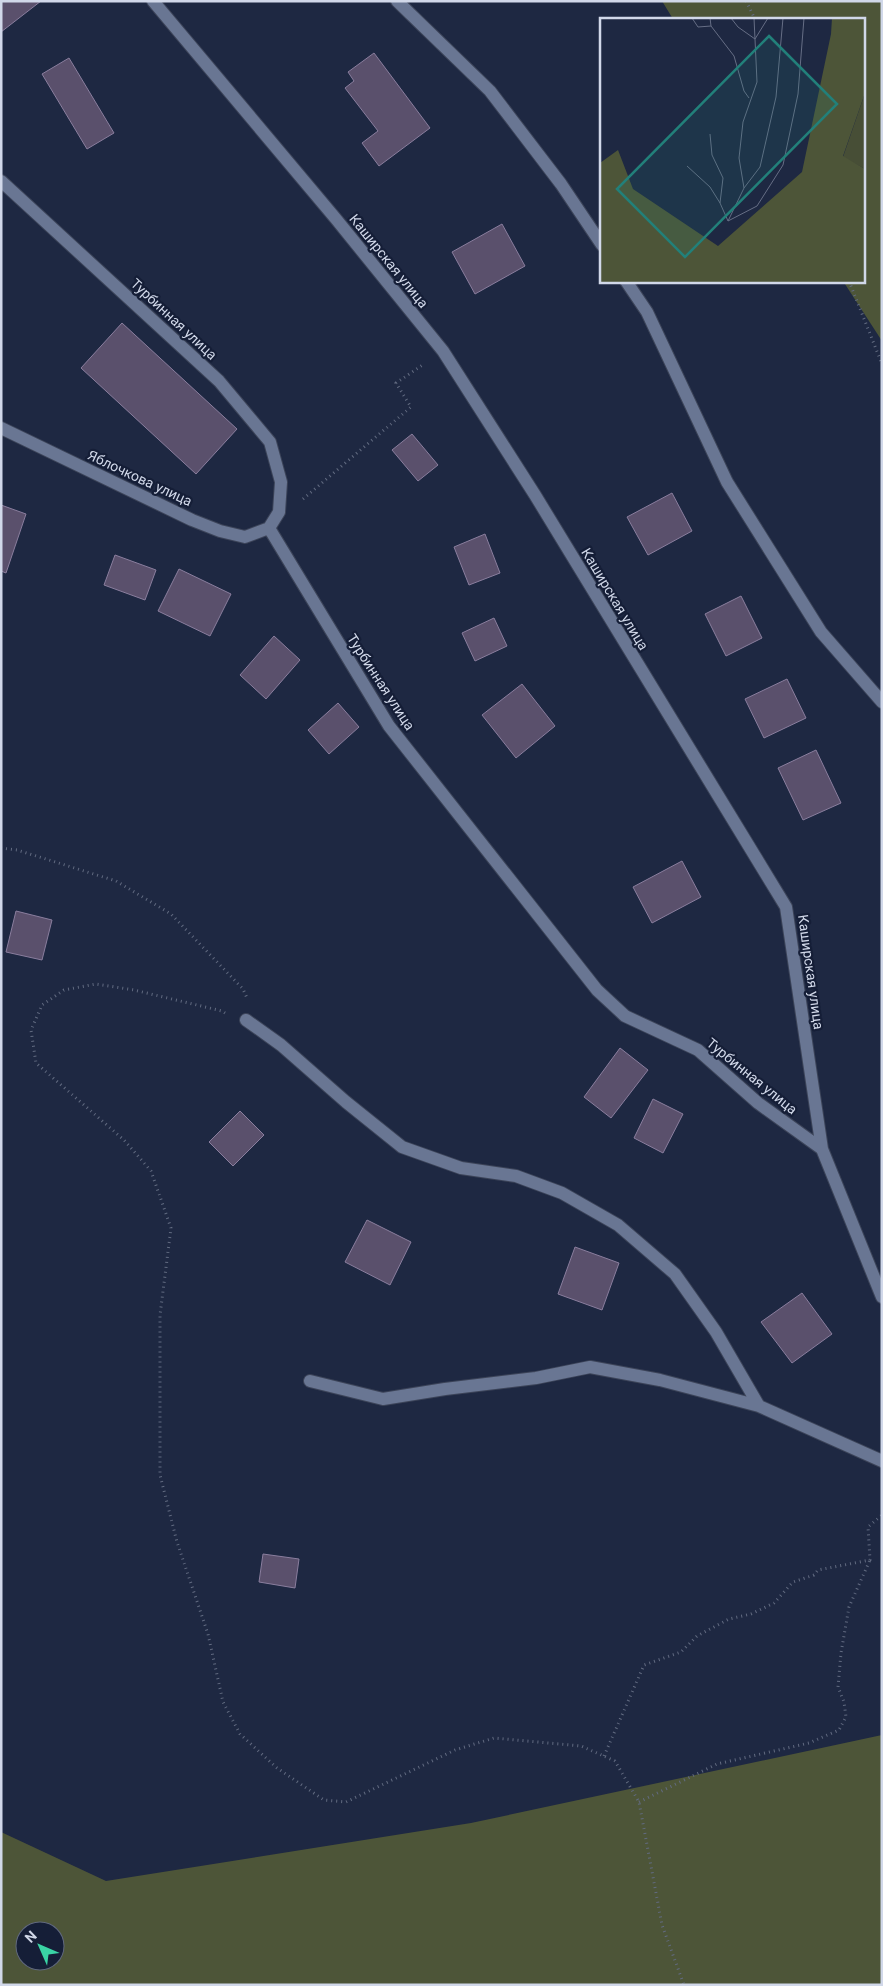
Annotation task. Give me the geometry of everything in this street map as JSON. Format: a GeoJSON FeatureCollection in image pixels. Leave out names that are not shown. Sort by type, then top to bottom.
{"type":"FeatureCollection","features":[{"type":"Feature","properties":{"kind":"street","name":"Каширская улица"},"geometry":{"type":"LineString","coordinates":[[153,1],[443,352],[534,495],[786,908],[822,1149],[882,1297]]}},
{"type":"Feature","properties":{"kind":"street"},"geometry":{"type":"LineString","coordinates":[[397,1],[490,91],[560,184],[600,242]]}},
{"type":"Feature","properties":{"kind":"street","name":"Турбинная улица"},"geometry":{"type":"LineString","coordinates":[[1,181],[219,380],[270,442],[281,482],[279,512],[269,528],[389,726],[597,990],[625,1016],[698,1050],[758,1103],[822,1149]]}},
{"type":"Feature","properties":{"kind":"street"},"geometry":{"type":"LineString","coordinates":[[627,282],[647,312],[726,482],[821,632],[882,702]]}},
{"type":"Feature","properties":{"kind":"street","name":"Яблочкова улица"},"geometry":{"type":"LineString","coordinates":[[1,428],[192,520],[220,531],[245,537],[269,528]]}},
{"type":"Feature","properties":{"kind":"street"},"geometry":{"type":"LineString","coordinates":[[246,1020],[281,1045],[346,1102],[402,1147],[461,1168],[516,1176],[562,1193],[618,1225],[676,1274],[716,1332],[759,1406]]}},
{"type":"Feature","properties":{"kind":"street"},"geometry":{"type":"LineString","coordinates":[[310,1381],[383,1399],[536,1378],[590,1367],[660,1380],[759,1406],[882,1461]]}},
{"type":"Feature","properties":{"kind":"path"},"geometry":{"type":"LineString","coordinates":[[746,1],[754,18]]}},
{"type":"Feature","properties":{"kind":"path"},"geometry":{"type":"LineString","coordinates":[[849,282],[882,364]]}},
{"type":"Feature","properties":{"kind":"path"},"geometry":{"type":"LineString","coordinates":[[299,503],[411,407],[396,383],[443,352]]}},
{"type":"Feature","properties":{"kind":"path"},"geometry":{"type":"LineString","coordinates":[[1,848],[16,850],[116,881],[172,914],[243,989],[253,1011],[246,1020],[236,1020],[222,1010],[134,990],[96,984],[64,990],[42,1006],[31,1030],[36,1063],[124,1140],[150,1171],[171,1228],[160,1315],[160,1475],[176,1542],[208,1634],[223,1702],[240,1734],[277,1768],[324,1800],[346,1802],[455,1750],[494,1738],[581,1746],[615,1762],[640,1802],[662,1925],[684,1985]]}},
{"type":"Feature","properties":{"kind":"path"},"geometry":{"type":"LineString","coordinates":[[640,1802],[717,1764],[810,1743],[839,1730],[846,1717],[844,1702],[838,1687],[841,1653],[849,1606],[870,1560],[868,1527],[882,1515]]}},
{"type":"Feature","properties":{"kind":"path"},"geometry":{"type":"LineString","coordinates":[[604,1756],[644,1665],[681,1652],[697,1636],[729,1619],[750,1614],[774,1603],[793,1582],[814,1576],[818,1570],[870,1560]]}},
{"type":"Feature","properties":{"kind":"green space"},"geometry":{"type":"Polygon","coordinates":[[[662,1],[882,1],[882,341],[844,282],[866,282],[866,18],[672,18],[662,1]]]}},
{"type":"Feature","properties":{"kind":"green space"},"geometry":{"type":"Polygon","coordinates":[[[882,1735],[882,1985],[1,1985],[1,1832],[106,1881],[471,1823],[882,1735]]]}},
{"type":"Feature","properties":{"kind":"building"},"geometry":{"type":"Polygon","coordinates":[[[1,1],[41,1],[1,32],[1,1]]]}},
{"type":"Feature","properties":{"kind":"building"},"geometry":{"type":"Polygon","coordinates":[[[374,53],[430,128],[379,166],[362,143],[378,131],[345,88],[354,81],[348,72],[374,53]]]}},
{"type":"Feature","properties":{"kind":"building"},"geometry":{"type":"Polygon","coordinates":[[[69,58],[114,133],[87,149],[42,74],[69,58]]]}},
{"type":"Feature","properties":{"kind":"building"},"geometry":{"type":"Polygon","coordinates":[[[502,224],[525,266],[475,294],[452,252],[502,224]]]}},
{"type":"Feature","properties":{"kind":"building"},"geometry":{"type":"Polygon","coordinates":[[[122,323],[237,429],[196,474],[81,368],[122,323]]]}},
{"type":"Feature","properties":{"kind":"building"},"geometry":{"type":"Polygon","coordinates":[[[412,434],[438,465],[418,481],[392,450],[412,434]]]}},
{"type":"Feature","properties":{"kind":"building"},"geometry":{"type":"Polygon","coordinates":[[[672,493],[692,531],[648,555],[627,517],[672,493]]]}},
{"type":"Feature","properties":{"kind":"building"},"geometry":{"type":"Polygon","coordinates":[[[1,505],[26,514],[6,573],[1,571],[1,505]]]}},
{"type":"Feature","properties":{"kind":"building"},"geometry":{"type":"Polygon","coordinates":[[[485,534],[500,573],[469,585],[454,547],[485,534]]]}},
{"type":"Feature","properties":{"kind":"building"},"geometry":{"type":"Polygon","coordinates":[[[115,555],[156,570],[145,600],[104,585],[115,555]]]}},
{"type":"Feature","properties":{"kind":"building"},"geometry":{"type":"Polygon","coordinates":[[[179,569],[231,594],[210,636],[158,611],[179,569]]]}},
{"type":"Feature","properties":{"kind":"building"},"geometry":{"type":"Polygon","coordinates":[[[741,596],[762,638],[726,656],[705,614],[741,596]]]}},
{"type":"Feature","properties":{"kind":"building"},"geometry":{"type":"Polygon","coordinates":[[[494,618],[507,646],[475,661],[462,633],[494,618]]]}},
{"type":"Feature","properties":{"kind":"building"},"geometry":{"type":"Polygon","coordinates":[[[274,636],[300,660],[266,699],[240,675],[274,636]]]}},
{"type":"Feature","properties":{"kind":"building"},"geometry":{"type":"Polygon","coordinates":[[[787,679],[806,718],[764,738],[745,699],[787,679]]]}},
{"type":"Feature","properties":{"kind":"building"},"geometry":{"type":"Polygon","coordinates":[[[522,684],[555,726],[516,758],[482,715],[522,684]]]}},
{"type":"Feature","properties":{"kind":"building"},"geometry":{"type":"Polygon","coordinates":[[[338,703],[359,727],[329,754],[308,730],[338,703]]]}},
{"type":"Feature","properties":{"kind":"building"},"geometry":{"type":"Polygon","coordinates":[[[816,750],[841,803],[803,820],[778,768],[816,750]]]}},
{"type":"Feature","properties":{"kind":"building"},"geometry":{"type":"Polygon","coordinates":[[[682,861],[701,897],[652,923],[633,887],[682,861]]]}},
{"type":"Feature","properties":{"kind":"building"},"geometry":{"type":"Polygon","coordinates":[[[16,911],[52,920],[42,960],[6,952],[16,911]]]}},
{"type":"Feature","properties":{"kind":"building"},"geometry":{"type":"Polygon","coordinates":[[[620,1048],[648,1070],[611,1118],[584,1097],[620,1048]]]}},
{"type":"Feature","properties":{"kind":"building"},"geometry":{"type":"Polygon","coordinates":[[[653,1099],[683,1114],[663,1153],[634,1138],[653,1099]]]}},
{"type":"Feature","properties":{"kind":"building"},"geometry":{"type":"Polygon","coordinates":[[[240,1111],[264,1135],[233,1166],[209,1142],[240,1111]]]}},
{"type":"Feature","properties":{"kind":"building"},"geometry":{"type":"Polygon","coordinates":[[[367,1220],[411,1242],[390,1285],[345,1262],[367,1220]]]}},
{"type":"Feature","properties":{"kind":"building"},"geometry":{"type":"Polygon","coordinates":[[[575,1247],[619,1263],[602,1310],[558,1294],[575,1247]]]}},
{"type":"Feature","properties":{"kind":"building"},"geometry":{"type":"Polygon","coordinates":[[[802,1293],[832,1334],[792,1363],[761,1322],[802,1293]]]}},
{"type":"Feature","properties":{"kind":"building"},"geometry":{"type":"Polygon","coordinates":[[[263,1554],[299,1559],[295,1588],[259,1582],[263,1554]]]}}]}
